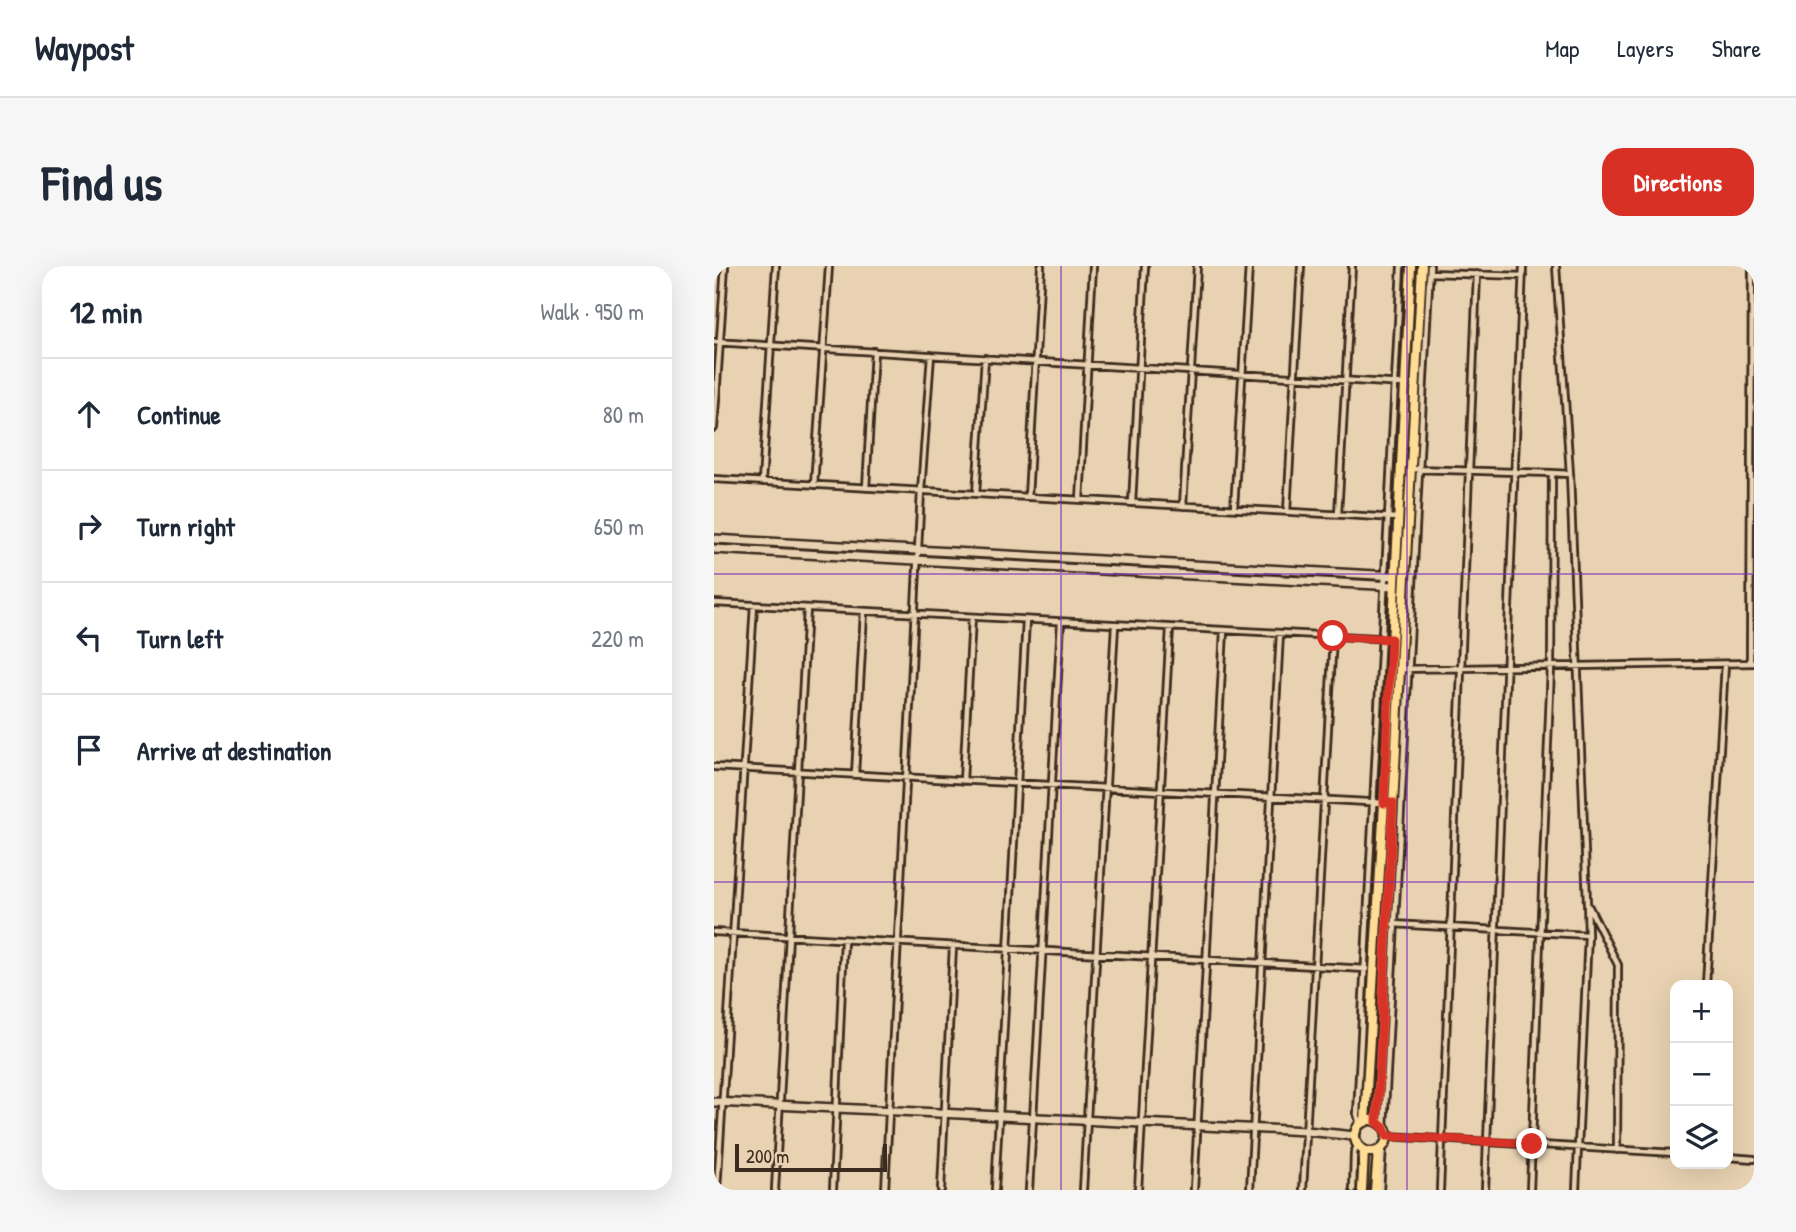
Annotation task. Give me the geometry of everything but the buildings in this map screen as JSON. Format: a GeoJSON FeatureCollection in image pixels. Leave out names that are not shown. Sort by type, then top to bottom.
{"type":"FeatureCollection","features":[{"type":"Feature","properties":{"kind":"main road"},"geometry":{"type":"LineString","coordinates":[[1378,1190],[1391,924],[1387,639],[1390,586],[1395,576],[1411,266]]}},
{"type":"Feature","properties":{"kind":"main road"},"geometry":{"type":"LineString","coordinates":[[1362,1190],[1359,1144],[1369,969],[1404,669],[1401,640],[1416,469],[1416,385],[1424,271]]}},
{"type":"Feature","properties":{"kind":"main road"},"geometry":{"type":"LineString","coordinates":[[714,539],[1395,576]]}},
{"type":"Feature","properties":{"kind":"main road"},"geometry":{"type":"LineString","coordinates":[[714,549],[1390,586]]}},
{"type":"Feature","properties":{"kind":"main road"},"geometry":{"type":"LineString","coordinates":[[714,1102],[1306,1131],[1359,1144],[1371,1152],[1380,1149]]}},
{"type":"Feature","properties":{"kind":"main road"},"geometry":{"type":"LineString","coordinates":[[1362,1124],[1383,1129]]}},
{"type":"Feature","properties":{"kind":"street"},"geometry":{"type":"LineString","coordinates":[[714,428],[717,342],[724,266]]}},
{"type":"Feature","properties":{"kind":"street"},"geometry":{"type":"LineString","coordinates":[[762,482],[776,266]]}},
{"type":"Feature","properties":{"kind":"street"},"geometry":{"type":"LineString","coordinates":[[814,485],[829,266]]}},
{"type":"Feature","properties":{"kind":"street"},"geometry":{"type":"LineString","coordinates":[[1028,497],[1041,266]]}},
{"type":"Feature","properties":{"kind":"street"},"geometry":{"type":"LineString","coordinates":[[1080,500],[1093,266]]}},
{"type":"Feature","properties":{"kind":"street"},"geometry":{"type":"LineString","coordinates":[[1132,503],[1146,266]]}},
{"type":"Feature","properties":{"kind":"street"},"geometry":{"type":"LineString","coordinates":[[1183,506],[1197,266]]}},
{"type":"Feature","properties":{"kind":"street"},"geometry":{"type":"LineString","coordinates":[[1234,509],[1249,266]]}},
{"type":"Feature","properties":{"kind":"street"},"geometry":{"type":"LineString","coordinates":[[1287,511],[1301,266]]}},
{"type":"Feature","properties":{"kind":"street"},"geometry":{"type":"LineString","coordinates":[[1338,514],[1352,266]]}},
{"type":"Feature","properties":{"kind":"street"},"geometry":{"type":"LineString","coordinates":[[1390,586],[1385,575],[1401,266]]}},
{"type":"Feature","properties":{"kind":"street"},"geometry":{"type":"LineString","coordinates":[[1430,266],[1424,271],[1391,924],[1588,935]]}},
{"type":"Feature","properties":{"kind":"street"},"geometry":{"type":"LineString","coordinates":[[1485,1190],[1523,266]]}},
{"type":"Feature","properties":{"kind":"street"},"geometry":{"type":"LineString","coordinates":[[1556,266],[1570,474],[1588,935],[1576,1190]]}},
{"type":"Feature","properties":{"kind":"street"},"geometry":{"type":"LineString","coordinates":[[1404,669],[1752,663],[1752,266]]}},
{"type":"Feature","properties":{"kind":"street"},"geometry":{"type":"LineString","coordinates":[[1424,271],[1523,276]]}},
{"type":"Feature","properties":{"kind":"street"},"geometry":{"type":"LineString","coordinates":[[1440,1190],[1477,274]]}},
{"type":"Feature","properties":{"kind":"street"},"geometry":{"type":"LineString","coordinates":[[717,342],[1416,385]]}},
{"type":"Feature","properties":{"kind":"street"},"geometry":{"type":"LineString","coordinates":[[866,488],[874,351]]}},
{"type":"Feature","properties":{"kind":"street"},"geometry":{"type":"LineString","coordinates":[[886,1190],[921,491],[931,355]]}},
{"type":"Feature","properties":{"kind":"street"},"geometry":{"type":"LineString","coordinates":[[976,494],[985,358]]}},
{"type":"Feature","properties":{"kind":"street"},"geometry":{"type":"LineString","coordinates":[[1416,469],[1570,474]]}},
{"type":"Feature","properties":{"kind":"street"},"geometry":{"type":"LineString","coordinates":[[1530,1190],[1551,667],[1552,473]]}},
{"type":"Feature","properties":{"kind":"street"},"geometry":{"type":"LineString","coordinates":[[714,479],[1398,518]]}},
{"type":"Feature","properties":{"kind":"street"},"geometry":{"type":"LineString","coordinates":[[714,603],[1401,640]]}},
{"type":"Feature","properties":{"kind":"street"},"geometry":{"type":"LineString","coordinates":[[717,1190],[754,605]]}},
{"type":"Feature","properties":{"kind":"street"},"geometry":{"type":"LineString","coordinates":[[775,1190],[807,608]]}},
{"type":"Feature","properties":{"kind":"street"},"geometry":{"type":"LineString","coordinates":[[855,775],[864,612]]}},
{"type":"Feature","properties":{"kind":"street"},"geometry":{"type":"LineString","coordinates":[[963,781],[972,617]]}},
{"type":"Feature","properties":{"kind":"street"},"geometry":{"type":"LineString","coordinates":[[995,1190],[1026,620]]}},
{"type":"Feature","properties":{"kind":"street"},"geometry":{"type":"LineString","coordinates":[[1029,1190],[1061,622]]}},
{"type":"Feature","properties":{"kind":"street"},"geometry":{"type":"LineString","coordinates":[[1083,1190],[1115,625]]}},
{"type":"Feature","properties":{"kind":"street"},"geometry":{"type":"LineString","coordinates":[[1138,1190],[1170,628]]}},
{"type":"Feature","properties":{"kind":"street"},"geometry":{"type":"LineString","coordinates":[[1194,1190],[1224,631]]}},
{"type":"Feature","properties":{"kind":"street"},"geometry":{"type":"LineString","coordinates":[[1251,1190],[1280,634]]}},
{"type":"Feature","properties":{"kind":"street"},"geometry":{"type":"LineString","coordinates":[[1303,1190],[1333,636]]}},
{"type":"Feature","properties":{"kind":"street"},"geometry":{"type":"LineString","coordinates":[[714,932],[1369,969],[1373,802],[1387,639]]}},
{"type":"Feature","properties":{"kind":"street"},"geometry":{"type":"LineString","coordinates":[[1706,980],[1725,664]]}},
{"type":"Feature","properties":{"kind":"street"},"geometry":{"type":"LineString","coordinates":[[714,767],[1389,803]]}},
{"type":"Feature","properties":{"kind":"street"},"geometry":{"type":"LineString","coordinates":[[1587,903],[1618,965],[1617,1150]]}},
{"type":"Feature","properties":{"kind":"street"},"geometry":{"type":"LineString","coordinates":[[833,1190],[844,940]]}},
{"type":"Feature","properties":{"kind":"street"},"geometry":{"type":"LineString","coordinates":[[941,1190],[953,946]]}},
{"type":"Feature","properties":{"kind":"street"},"geometry":{"type":"LineString","coordinates":[[1383,1129],[1442,1139],[1670,1153]]}},
{"type":"Feature","properties":{"kind":"street"},"geometry":{"type":"LineString","coordinates":[[1353,1190],[1354,1153],[1359,1144]]}},
{"type":"Feature","properties":{"kind":"street"},"geometry":{"type":"LineString","coordinates":[[1733,1157],[1754,1159]]}},
{"type":"Feature","properties":{"kind":"route"},"geometry":{"type":"LineString","coordinates":[[1333,636],[1391,639],[1384,803],[1393,803],[1377,1122],[1384,1128],[1387,1136],[1532,1144]]}}]}
